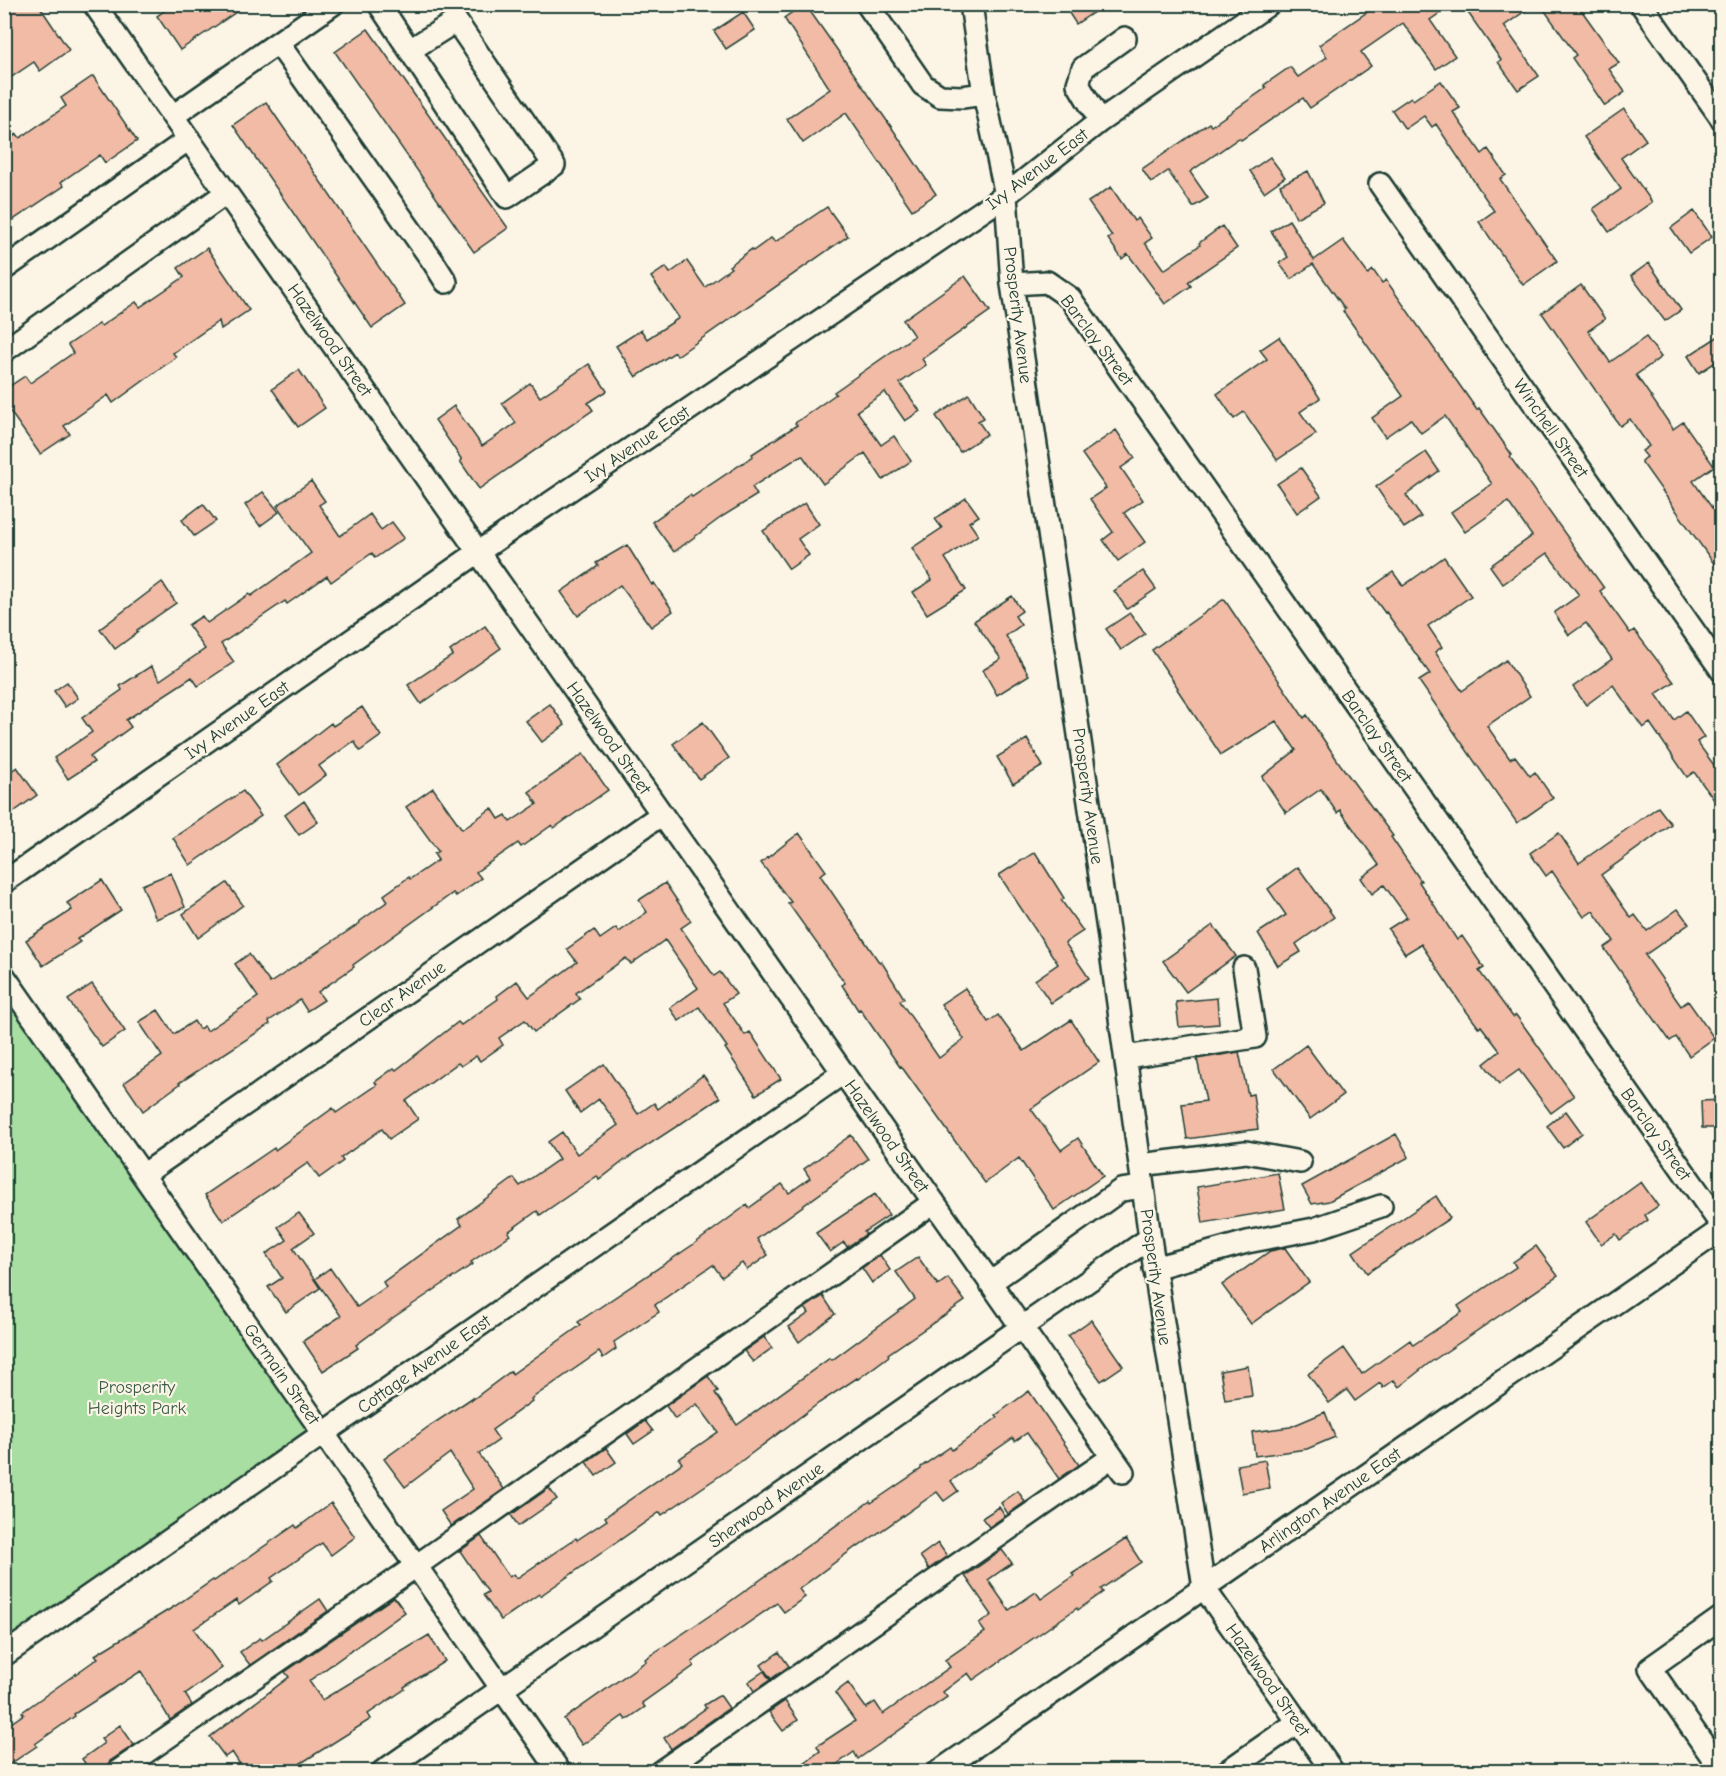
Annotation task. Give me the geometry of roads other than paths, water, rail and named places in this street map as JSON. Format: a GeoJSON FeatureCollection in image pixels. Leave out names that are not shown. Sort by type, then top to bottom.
{"type":"FeatureCollection","features":[{"type":"Feature","properties":{"kind":"street","name":"Hazelwood Street"},"geometry":{"type":"LineString","coordinates":[[94,4],[1117,1464],[660,1772]]}},
{"type":"Feature","properties":{"kind":"street"},"geometry":{"type":"LineString","coordinates":[[173,116],[333,4]]}},
{"type":"Feature","properties":{"kind":"street"},"geometry":{"type":"LineString","coordinates":[[379,4],[507,197],[554,165],[456,21],[410,50]]}},
{"type":"Feature","properties":{"kind":"street"},"geometry":{"type":"LineString","coordinates":[[867,4],[923,85],[940,96],[962,97],[984,94]]}},
{"type":"Feature","properties":{"kind":"street","name":"Prosperity Avenue"},"geometry":{"type":"LineString","coordinates":[[971,4],[984,94],[1006,195],[1012,284],[1126,1057],[1154,1268],[1204,1588]]}},
{"type":"Feature","properties":{"kind":"street","name":"Ivy Avenue East"},"geometry":{"type":"LineString","coordinates":[[4,882],[478,552],[1006,195],[1100,121],[1269,4]]}},
{"type":"Feature","properties":{"kind":"street"},"geometry":{"type":"LineString","coordinates":[[1641,4],[1722,119]]}},
{"type":"Feature","properties":{"kind":"street"},"geometry":{"type":"LineString","coordinates":[[1100,121],[1078,84],[1083,68],[1125,38]]}},
{"type":"Feature","properties":{"kind":"street"},"geometry":{"type":"LineString","coordinates":[[278,43],[446,282]]}},
{"type":"Feature","properties":{"kind":"street"},"geometry":{"type":"LineString","coordinates":[[4,269],[189,139]]}},
{"type":"Feature","properties":{"kind":"street","name":"Winchell Street"},"geometry":{"type":"LineString","coordinates":[[1380,184],[1722,671]]}},
{"type":"Feature","properties":{"kind":"street"},"geometry":{"type":"LineString","coordinates":[[4,351],[226,193]]}},
{"type":"Feature","properties":{"kind":"street","name":"Barclay Street"},"geometry":{"type":"LineString","coordinates":[[1012,284],[1047,282],[1070,298],[1722,1227]]}},
{"type":"Feature","properties":{"kind":"street","name":"Clear Avenue"},"geometry":{"type":"LineString","coordinates":[[143,1174],[662,814]]}},
{"type":"Feature","properties":{"kind":"street"},"geometry":{"type":"LineString","coordinates":[[1126,1057],[1255,1037],[1244,968]]}},
{"type":"Feature","properties":{"kind":"street","name":"Germain Street"},"geometry":{"type":"LineString","coordinates":[[4,976],[560,1772]]}},
{"type":"Feature","properties":{"kind":"street","name":"Cottage Avenue East"},"geometry":{"type":"LineString","coordinates":[[4,1655],[843,1073]]}},
{"type":"Feature","properties":{"kind":"street"},"geometry":{"type":"LineString","coordinates":[[1140,1166],[1246,1152],[1300,1162]]}},
{"type":"Feature","properties":{"kind":"street"},"geometry":{"type":"LineString","coordinates":[[990,1283],[1121,1190],[1143,1187]]}},
{"type":"Feature","properties":{"kind":"street"},"geometry":{"type":"LineString","coordinates":[[117,1772],[416,1566],[933,1202]]}},
{"type":"Feature","properties":{"kind":"street"},"geometry":{"type":"LineString","coordinates":[[1154,1268],[1247,1242],[1314,1229],[1381,1206]]}},
{"type":"Feature","properties":{"kind":"street","name":"Arlington Avenue East"},"geometry":{"type":"LineString","coordinates":[[938,1772],[1722,1227]]}},
{"type":"Feature","properties":{"kind":"street","name":"Sherwood Avenue"},"geometry":{"type":"LineString","coordinates":[[382,1772],[1150,1238]]}},
{"type":"Feature","properties":{"kind":"street","name":"Hazelwood Street"},"geometry":{"type":"LineString","coordinates":[[1204,1588],[1333,1772]]}},
{"type":"Feature","properties":{"kind":"street"},"geometry":{"type":"LineString","coordinates":[[1722,1617],[1650,1668],[1722,1770]]}},
{"type":"Feature","properties":{"kind":"street"},"geometry":{"type":"LineString","coordinates":[[1226,1772],[1298,1722]]}},
{"type":"Feature","properties":{"kind":"park label","name":"Prosperity Heights Park"},"geometry":{"type":"Point","coordinates":[137,1397]}}]}
